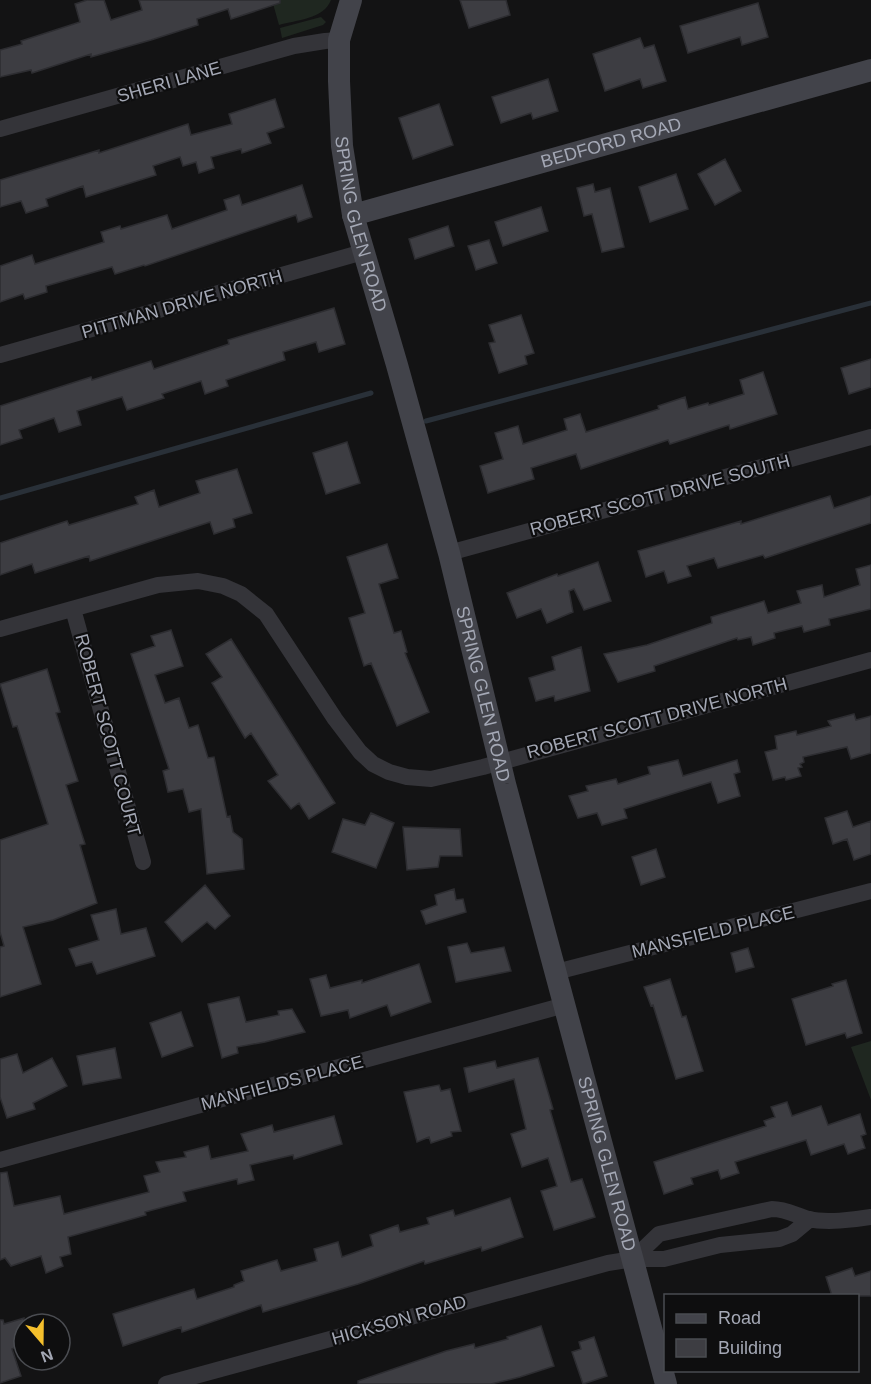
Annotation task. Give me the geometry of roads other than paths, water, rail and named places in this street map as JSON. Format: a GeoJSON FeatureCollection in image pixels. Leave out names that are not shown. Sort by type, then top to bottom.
{"type":"FeatureCollection","features":[{"type":"Feature","properties":{"kind":"street","name":"SPRING GLEN ROAD"},"geometry":{"type":"LineString","coordinates":[[351,0],[339,40],[342,146],[352,215],[397,365],[449,553],[499,762],[666,1384]]}},
{"type":"Feature","properties":{"kind":"street","name":"SHERI LANE"},"geometry":{"type":"LineString","coordinates":[[0,129],[294,46],[339,40]]}},
{"type":"Feature","properties":{"kind":"street","name":"BEDFORD ROAD"},"geometry":{"type":"LineString","coordinates":[[352,215],[871,70]]}},
{"type":"Feature","properties":{"kind":"street","name":"PITTMAN DRIVE NORTH"},"geometry":{"type":"LineString","coordinates":[[0,355],[363,252]]}},
{"type":"Feature","properties":{"kind":"street","name":"ROBERT SCOTT DRIVE SOUTH"},"geometry":{"type":"LineString","coordinates":[[449,553],[871,437]]}},
{"type":"Feature","properties":{"kind":"street","name":"ROBERT SCOTT DRIVE NORTH"},"geometry":{"type":"LineString","coordinates":[[0,629],[168,584],[198,581],[223,586],[241,594],[266,614],[335,719],[360,752],[373,764],[388,772],[407,777],[431,779],[871,660]]}},
{"type":"Feature","properties":{"kind":"street","name":"ROBERT SCOTT COURT"},"geometry":{"type":"LineString","coordinates":[[73,609],[143,862]]}},
{"type":"Feature","properties":{"kind":"street","name":"MANSFIELD PLACE"},"geometry":{"type":"LineString","coordinates":[[556,972],[871,891]]}},
{"type":"Feature","properties":{"kind":"street","name":"MANFIELDS PLACE"},"geometry":{"type":"LineString","coordinates":[[0,1160],[565,1005]]}},
{"type":"Feature","properties":{"kind":"street"},"geometry":{"type":"LineString","coordinates":[[633,1259],[659,1234],[772,1209],[782,1209],[810,1219],[858,1219],[871,1216]]}},
{"type":"Feature","properties":{"kind":"street","name":"HICKSON ROAD"},"geometry":{"type":"LineString","coordinates":[[166,1384],[609,1263],[633,1259],[664,1259],[720,1245],[779,1239],[792,1234],[810,1219]]}},
{"type":"Feature","properties":{"kind":"waterway"},"geometry":{"type":"LineString","coordinates":[[426,421],[871,303]]}},
{"type":"Feature","properties":{"kind":"waterway"},"geometry":{"type":"LineString","coordinates":[[0,498],[371,393]]}}]}
